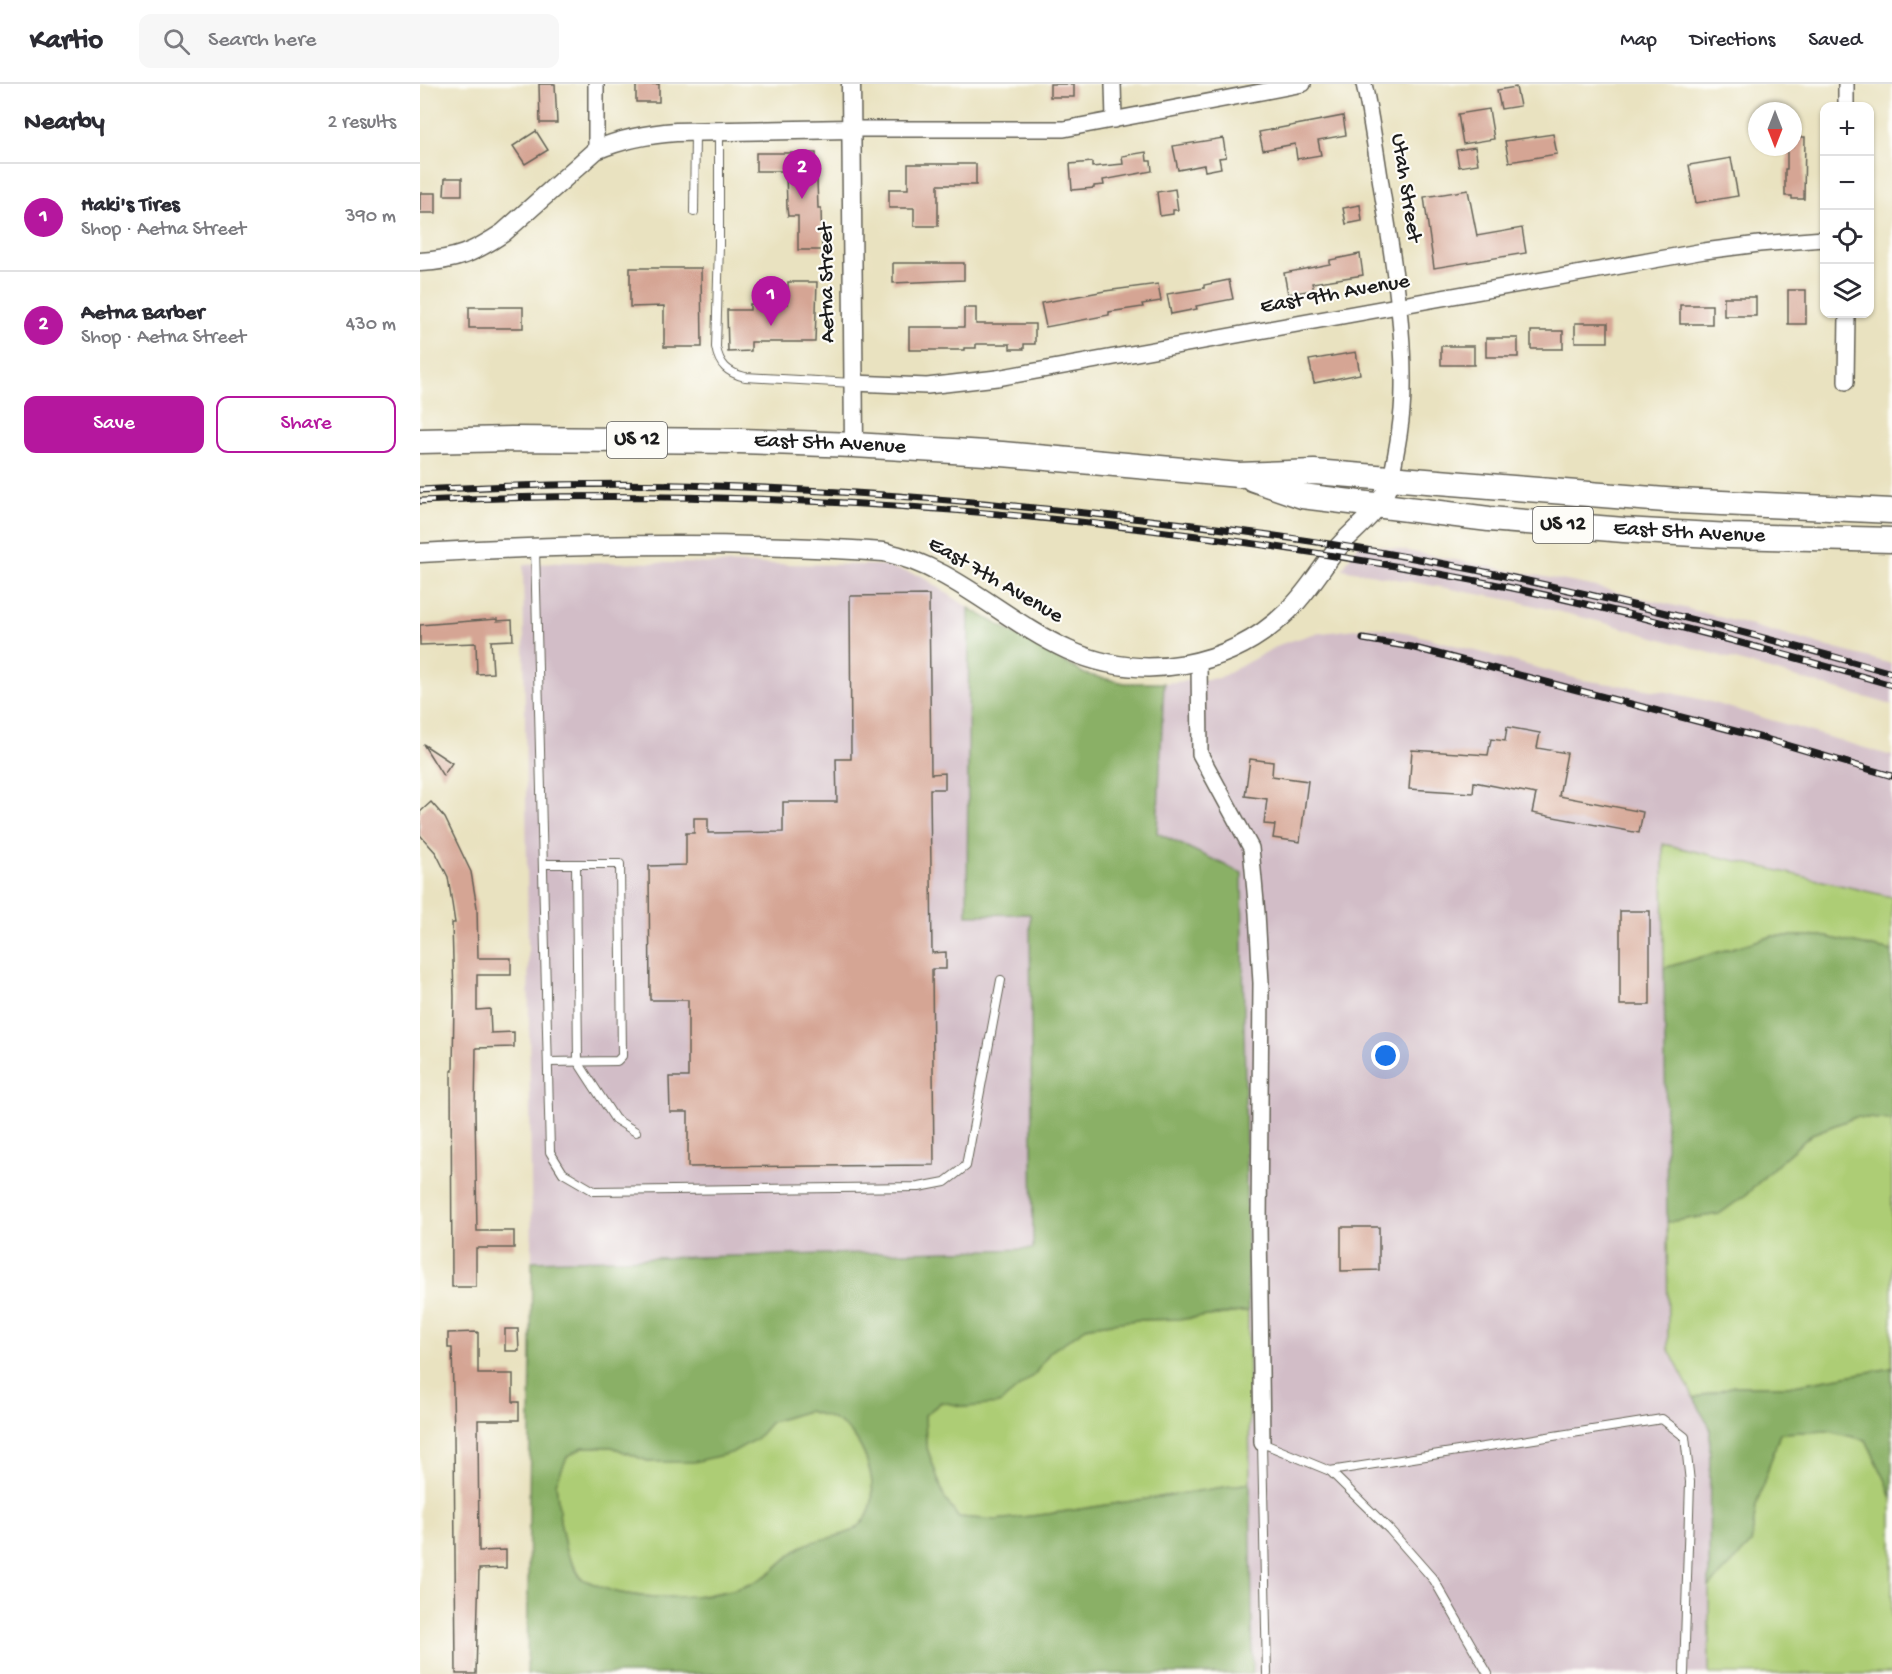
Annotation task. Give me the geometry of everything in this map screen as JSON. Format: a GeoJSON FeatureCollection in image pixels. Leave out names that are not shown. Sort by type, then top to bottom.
{"type":"FeatureCollection","features":[{"type":"Feature","properties":{"kind":"main road","name":"East 5th Avenue"},"geometry":{"type":"LineString","coordinates":[[420,441],[512,439],[854,445],[1014,455],[1239,475],[1314,472],[1678,501],[1892,511]]}},
{"type":"Feature","properties":{"kind":"main road","name":"East 5th Avenue"},"geometry":{"type":"LineString","coordinates":[[1239,475],[1302,496],[1489,519],[1730,536],[1892,540]]}},
{"type":"Feature","properties":{"kind":"street"},"geometry":{"type":"LineString","coordinates":[[596,84],[596,150]]}},
{"type":"Feature","properties":{"kind":"street","name":"Aetna Street"},"geometry":{"type":"LineString","coordinates":[[851,84],[854,445]]}},
{"type":"Feature","properties":{"kind":"street"},"geometry":{"type":"LineString","coordinates":[[1113,84],[1114,120]]}},
{"type":"Feature","properties":{"kind":"street"},"geometry":{"type":"LineString","coordinates":[[420,262],[455,258],[488,244],[596,150],[614,142],[647,135],[695,131],[850,129],[1052,130],[1114,120],[1237,90],[1303,84]]}},
{"type":"Feature","properties":{"kind":"street","name":"Utah Street"},"geometry":{"type":"LineString","coordinates":[[1364,84],[1391,245],[1398,307],[1403,388],[1398,443],[1391,479]]}},
{"type":"Feature","properties":{"kind":"street"},"geometry":{"type":"LineString","coordinates":[[1846,84],[1846,102]]}},
{"type":"Feature","properties":{"kind":"street","name":"East 9th Avenue"},"geometry":{"type":"LineString","coordinates":[[853,383],[927,386],[962,383],[1704,251],[1820,239]]}},
{"type":"Feature","properties":{"kind":"street"},"geometry":{"type":"LineString","coordinates":[[1846,382],[1847,318]]}},
{"type":"Feature","properties":{"kind":"street","name":"East 7th Avenue"},"geometry":{"type":"LineString","coordinates":[[420,553],[535,548],[677,546],[884,552],[903,556],[935,570],[1047,639],[1086,657],[1105,663],[1142,668],[1181,666],[1236,648],[1276,622],[1301,597],[1339,547],[1377,507],[1391,479]]}},
{"type":"Feature","properties":{"kind":"street"},"geometry":{"type":"LineString","coordinates":[[1199,662],[1200,754],[1251,848],[1257,913],[1261,983],[1259,1226],[1262,1443]]}},
{"type":"Feature","properties":{"kind":"lane"},"geometry":{"type":"LineString","coordinates":[[694,212],[695,131]]}},
{"type":"Feature","properties":{"kind":"lane"},"geometry":{"type":"LineString","coordinates":[[719,131],[716,347],[718,358],[725,368],[745,377],[853,383]]}},
{"type":"Feature","properties":{"kind":"lane"},"geometry":{"type":"LineString","coordinates":[[535,548],[550,1152],[562,1173],[594,1191],[919,1187],[945,1182],[966,1166],[1001,980]]}},
{"type":"Feature","properties":{"kind":"lane"},"geometry":{"type":"LineString","coordinates":[[544,864],[620,864],[622,1056],[617,1061],[548,1062]]}},
{"type":"Feature","properties":{"kind":"lane"},"geometry":{"type":"LineString","coordinates":[[576,864],[578,1062],[615,1119],[636,1132]]}},
{"type":"Feature","properties":{"kind":"lane"},"geometry":{"type":"LineString","coordinates":[[1330,1471],[1662,1419],[1686,1437],[1690,1482],[1684,1674]]}},
{"type":"Feature","properties":{"kind":"lane"},"geometry":{"type":"LineString","coordinates":[[1267,1674],[1262,1443],[1330,1471],[1390,1530],[1434,1580],[1488,1674]]}},
{"type":"Feature","properties":{"kind":"shaded area"},"geometry":{"type":"Polygon","coordinates":[[[1360,542],[1587,585],[1697,611],[1892,664],[1892,705],[1609,624],[1516,601],[1342,569],[1360,542]]]}},
{"type":"Feature","properties":{"kind":"shaded area"},"geometry":{"type":"Polygon","coordinates":[[[563,562],[881,565],[922,576],[969,608],[967,915],[1030,914],[1033,1249],[532,1261],[523,565],[563,562]]]}},
{"type":"Feature","properties":{"kind":"shaded area"},"geometry":{"type":"Polygon","coordinates":[[[1373,627],[1410,633],[1582,680],[1667,692],[1704,700],[1892,756],[1892,897],[1663,845],[1668,1348],[1710,1428],[1709,1674],[1253,1674],[1242,874],[1157,833],[1164,683],[1219,678],[1281,644],[1313,634],[1373,627]]]}},
{"type":"Feature","properties":{"kind":"green space"},"geometry":{"type":"Polygon","coordinates":[[[969,608],[1085,674],[1125,683],[1164,683],[1157,833],[1242,873],[1248,1311],[1184,1319],[1136,1320],[1089,1326],[1050,1352],[1035,1374],[999,1404],[967,1407],[941,1402],[925,1415],[926,1445],[945,1499],[958,1517],[996,1520],[1048,1514],[1250,1483],[1253,1674],[527,1674],[532,1261],[1033,1249],[1030,914],[967,915],[969,608]],[[807,1411],[771,1422],[756,1439],[731,1453],[694,1462],[650,1462],[612,1447],[583,1447],[567,1457],[556,1483],[560,1521],[566,1552],[581,1579],[612,1591],[632,1595],[671,1597],[713,1594],[749,1584],[764,1577],[803,1546],[839,1536],[859,1526],[867,1517],[872,1492],[864,1453],[847,1428],[831,1419],[807,1411]]]}},
{"type":"Feature","properties":{"kind":"green space"},"geometry":{"type":"Polygon","coordinates":[[[1663,844],[1892,897],[1892,951],[1821,936],[1773,936],[1664,968],[1663,844]]]}},
{"type":"Feature","properties":{"kind":"green space"},"geometry":{"type":"Polygon","coordinates":[[[1773,936],[1821,936],[1892,951],[1892,1120],[1856,1117],[1812,1134],[1747,1194],[1719,1214],[1667,1222],[1664,968],[1773,936]]]}},
{"type":"Feature","properties":{"kind":"green space"},"geometry":{"type":"Polygon","coordinates":[[[1856,1117],[1892,1120],[1892,1368],[1788,1386],[1734,1386],[1694,1398],[1668,1348],[1667,1222],[1719,1214],[1747,1194],[1812,1134],[1856,1117]]]}},
{"type":"Feature","properties":{"kind":"green space"},"geometry":{"type":"Polygon","coordinates":[[[1248,1311],[1250,1483],[996,1520],[958,1517],[945,1499],[926,1445],[925,1415],[942,1402],[967,1407],[1035,1374],[1050,1352],[1089,1326],[1136,1320],[1184,1319],[1248,1311]]]}},
{"type":"Feature","properties":{"kind":"green space"},"geometry":{"type":"Polygon","coordinates":[[[1892,1368],[1892,1499],[1887,1483],[1866,1440],[1828,1431],[1780,1433],[1756,1506],[1751,1544],[1709,1587],[1710,1428],[1694,1398],[1734,1386],[1788,1386],[1892,1368]]]}},
{"type":"Feature","properties":{"kind":"green space"},"geometry":{"type":"Polygon","coordinates":[[[807,1411],[837,1421],[851,1433],[864,1454],[872,1493],[867,1517],[859,1526],[839,1536],[803,1546],[764,1577],[749,1584],[713,1594],[671,1597],[632,1595],[612,1591],[582,1579],[566,1552],[560,1521],[556,1483],[567,1457],[583,1447],[612,1447],[650,1462],[755,1439],[771,1422],[807,1411]]]}},
{"type":"Feature","properties":{"kind":"green space"},"geometry":{"type":"Polygon","coordinates":[[[1828,1431],[1866,1440],[1887,1483],[1892,1499],[1892,1674],[1709,1674],[1709,1587],[1751,1544],[1756,1506],[1780,1433],[1828,1431]]]}},
{"type":"Feature","properties":{"kind":"building"},"geometry":{"type":"Polygon","coordinates":[[[539,84],[555,84],[557,123],[540,123],[539,84]]]}},
{"type":"Feature","properties":{"kind":"building"},"geometry":{"type":"Polygon","coordinates":[[[636,84],[659,84],[659,102],[636,102],[636,84]]]}},
{"type":"Feature","properties":{"kind":"building"},"geometry":{"type":"Polygon","coordinates":[[[1050,84],[1074,84],[1074,97],[1050,97],[1050,84]]]}},
{"type":"Feature","properties":{"kind":"building"},"geometry":{"type":"Polygon","coordinates":[[[1516,87],[1520,106],[1501,109],[1497,90],[1516,87]]]}},
{"type":"Feature","properties":{"kind":"building"},"geometry":{"type":"Polygon","coordinates":[[[1489,109],[1494,139],[1463,144],[1458,114],[1489,109]]]}},
{"type":"Feature","properties":{"kind":"building"},"geometry":{"type":"Polygon","coordinates":[[[1343,116],[1346,135],[1318,140],[1321,155],[1297,159],[1295,144],[1263,150],[1259,132],[1343,116]]]}},
{"type":"Feature","properties":{"kind":"building"},"geometry":{"type":"Polygon","coordinates":[[[536,131],[548,150],[525,164],[513,146],[536,131]]]}},
{"type":"Feature","properties":{"kind":"building"},"geometry":{"type":"Polygon","coordinates":[[[1553,134],[1557,154],[1509,162],[1505,141],[1553,134]]]}},
{"type":"Feature","properties":{"kind":"building"},"geometry":{"type":"Polygon","coordinates":[[[1802,137],[1805,137],[1804,199],[1792,199],[1792,196],[1785,196],[1785,169],[1787,169],[1787,156],[1802,156],[1802,137]]]}},
{"type":"Feature","properties":{"kind":"building"},"geometry":{"type":"Polygon","coordinates":[[[1223,138],[1226,157],[1219,158],[1221,168],[1205,171],[1204,165],[1178,170],[1173,146],[1223,138]]]}},
{"type":"Feature","properties":{"kind":"building"},"geometry":{"type":"Polygon","coordinates":[[[1475,147],[1478,164],[1459,167],[1456,150],[1475,147]]]}},
{"type":"Feature","properties":{"kind":"building"},"geometry":{"type":"Polygon","coordinates":[[[1146,152],[1147,161],[1151,161],[1152,171],[1103,180],[1104,185],[1094,186],[1094,188],[1072,190],[1070,164],[1092,162],[1092,167],[1123,164],[1122,156],[1146,152]]]}},
{"type":"Feature","properties":{"kind":"building"},"geometry":{"type":"Polygon","coordinates":[[[756,153],[816,153],[822,250],[798,250],[798,216],[788,216],[786,171],[756,171],[756,153]]]}},
{"type":"Feature","properties":{"kind":"building"},"geometry":{"type":"Polygon","coordinates":[[[1731,158],[1738,196],[1696,203],[1689,165],[1731,158]]]}},
{"type":"Feature","properties":{"kind":"building"},"geometry":{"type":"Polygon","coordinates":[[[908,164],[976,164],[976,185],[938,185],[938,226],[914,226],[914,208],[889,208],[889,189],[908,189],[908,164]]]}},
{"type":"Feature","properties":{"kind":"building"},"geometry":{"type":"Polygon","coordinates":[[[445,178],[462,178],[462,195],[444,195],[445,178]]]}},
{"type":"Feature","properties":{"kind":"building"},"geometry":{"type":"Polygon","coordinates":[[[1175,189],[1178,210],[1173,210],[1173,214],[1160,216],[1157,192],[1175,189]]]}},
{"type":"Feature","properties":{"kind":"building"},"geometry":{"type":"Polygon","coordinates":[[[1468,190],[1477,236],[1522,228],[1526,253],[1434,268],[1424,197],[1468,190]]]}},
{"type":"Feature","properties":{"kind":"building"},"geometry":{"type":"Polygon","coordinates":[[[420,193],[436,193],[436,213],[420,213],[420,193]]]}},
{"type":"Feature","properties":{"kind":"building"},"geometry":{"type":"Polygon","coordinates":[[[1360,205],[1362,221],[1346,224],[1343,208],[1360,205]]]}},
{"type":"Feature","properties":{"kind":"building"},"geometry":{"type":"Polygon","coordinates":[[[1360,254],[1363,275],[1312,283],[1314,290],[1288,294],[1284,273],[1330,264],[1330,260],[1360,254]]]}},
{"type":"Feature","properties":{"kind":"building"},"geometry":{"type":"Polygon","coordinates":[[[893,263],[964,263],[964,280],[893,283],[893,263]]]}},
{"type":"Feature","properties":{"kind":"building"},"geometry":{"type":"Polygon","coordinates":[[[630,268],[701,268],[702,347],[664,347],[664,306],[630,307],[630,268]]]}},
{"type":"Feature","properties":{"kind":"building"},"geometry":{"type":"Polygon","coordinates":[[[1229,280],[1233,299],[1196,306],[1197,309],[1171,314],[1167,294],[1204,288],[1204,285],[1229,280]]]}},
{"type":"Feature","properties":{"kind":"building"},"geometry":{"type":"Polygon","coordinates":[[[788,282],[817,282],[815,342],[751,342],[751,351],[728,352],[727,310],[750,310],[750,304],[788,304],[788,282]]]}},
{"type":"Feature","properties":{"kind":"building"},"geometry":{"type":"Polygon","coordinates":[[[1158,284],[1161,301],[1142,304],[1143,307],[1109,312],[1109,315],[1046,327],[1041,303],[1158,284]]]}},
{"type":"Feature","properties":{"kind":"building"},"geometry":{"type":"Polygon","coordinates":[[[1788,290],[1806,290],[1806,324],[1788,324],[1788,290]]]}},
{"type":"Feature","properties":{"kind":"building"},"geometry":{"type":"Polygon","coordinates":[[[1724,297],[1756,297],[1756,316],[1724,316],[1724,297]]]}},
{"type":"Feature","properties":{"kind":"building"},"geometry":{"type":"Polygon","coordinates":[[[1680,305],[1712,305],[1712,324],[1680,324],[1680,305]]]}},
{"type":"Feature","properties":{"kind":"building"},"geometry":{"type":"Polygon","coordinates":[[[469,307],[523,307],[523,328],[469,328],[469,307]]]}},
{"type":"Feature","properties":{"kind":"building"},"geometry":{"type":"Polygon","coordinates":[[[964,308],[976,308],[976,324],[1035,324],[1035,344],[1024,344],[1024,349],[1010,349],[1010,344],[976,344],[976,348],[964,348],[964,350],[909,350],[909,327],[964,327],[964,308]]]}},
{"type":"Feature","properties":{"kind":"building"},"geometry":{"type":"Polygon","coordinates":[[[1575,323],[1608,323],[1608,342],[1575,342],[1575,323]]]}},
{"type":"Feature","properties":{"kind":"building"},"geometry":{"type":"Polygon","coordinates":[[[1531,331],[1563,331],[1563,349],[1531,349],[1531,331]]]}},
{"type":"Feature","properties":{"kind":"building"},"geometry":{"type":"Polygon","coordinates":[[[1486,338],[1518,338],[1518,357],[1486,357],[1486,338]]]}},
{"type":"Feature","properties":{"kind":"building"},"geometry":{"type":"Polygon","coordinates":[[[1441,346],[1474,346],[1474,365],[1441,365],[1441,346]]]}},
{"type":"Feature","properties":{"kind":"building"},"geometry":{"type":"Polygon","coordinates":[[[1356,352],[1360,374],[1314,383],[1309,360],[1356,352]]]}},
{"type":"Feature","properties":{"kind":"building"},"geometry":{"type":"Polygon","coordinates":[[[929,595],[931,774],[945,773],[945,789],[930,789],[932,953],[946,952],[946,969],[932,969],[934,1165],[688,1167],[688,1112],[670,1112],[669,1077],[688,1077],[688,1000],[650,1000],[649,866],[686,865],[686,833],[694,833],[694,818],[708,818],[708,833],[783,832],[783,802],[837,802],[836,759],[851,759],[850,596],[929,595]]]}},
{"type":"Feature","properties":{"kind":"building"},"geometry":{"type":"Polygon","coordinates":[[[497,619],[497,621],[512,620],[513,640],[491,641],[493,673],[477,674],[476,643],[420,645],[420,625],[497,619]]]}},
{"type":"Feature","properties":{"kind":"building"},"geometry":{"type":"Polygon","coordinates":[[[1507,727],[1540,733],[1537,748],[1567,753],[1559,796],[1643,812],[1639,833],[1532,813],[1536,794],[1474,782],[1473,793],[1409,789],[1412,750],[1488,755],[1491,739],[1505,741],[1507,727]]]}},
{"type":"Feature","properties":{"kind":"building"},"geometry":{"type":"Polygon","coordinates":[[[423,744],[452,763],[443,776],[423,744]]]}},
{"type":"Feature","properties":{"kind":"building"},"geometry":{"type":"Polygon","coordinates":[[[1250,759],[1273,762],[1272,776],[1308,781],[1300,842],[1273,838],[1275,825],[1264,824],[1267,799],[1245,796],[1250,759]]]}},
{"type":"Feature","properties":{"kind":"building"},"geometry":{"type":"Polygon","coordinates":[[[431,802],[445,818],[471,872],[477,907],[478,958],[511,958],[511,975],[477,975],[477,1010],[490,1009],[491,1033],[514,1032],[514,1047],[476,1048],[475,1110],[477,1231],[514,1231],[514,1248],[476,1248],[476,1287],[452,1287],[451,1071],[453,1071],[454,997],[452,923],[455,923],[448,877],[436,853],[420,835],[420,812],[431,802]]]}},
{"type":"Feature","properties":{"kind":"building"},"geometry":{"type":"Polygon","coordinates":[[[1620,911],[1650,911],[1650,1005],[1620,1005],[1620,911]]]}},
{"type":"Feature","properties":{"kind":"building"},"geometry":{"type":"Polygon","coordinates":[[[1341,1227],[1379,1227],[1379,1270],[1341,1271],[1341,1227]]]}},
{"type":"Feature","properties":{"kind":"building"},"geometry":{"type":"Polygon","coordinates":[[[505,1329],[518,1329],[519,1351],[505,1351],[505,1329]]]}},
{"type":"Feature","properties":{"kind":"building"},"geometry":{"type":"Polygon","coordinates":[[[478,1332],[478,1374],[513,1374],[513,1402],[519,1402],[519,1420],[478,1420],[479,1551],[506,1550],[506,1568],[479,1569],[476,1674],[456,1674],[452,1348],[448,1348],[448,1333],[478,1332]]]}},
{"type":"Feature","properties":{"kind":"railway"},"geometry":{"type":"LineString","coordinates":[[420,490],[603,484],[759,488],[1038,508],[1189,525],[1345,546],[1500,575],[1697,621],[1892,673]]}},
{"type":"Feature","properties":{"kind":"railway"},"geometry":{"type":"LineString","coordinates":[[420,501],[554,497],[689,497],[824,502],[1094,523],[1361,560],[1493,584],[1693,630],[1892,685]]}},
{"type":"Feature","properties":{"kind":"railway"},"geometry":{"type":"LineString","coordinates":[[1363,639],[1411,647],[1766,739],[1892,776]]}},
{"type":"Feature","properties":{"kind":"place","name":"Aetna Barber"},"geometry":{"type":"Point","coordinates":[802,199]}},
{"type":"Feature","properties":{"kind":"place","name":"Haki's Tires"},"geometry":{"type":"Point","coordinates":[771,326]}}]}
